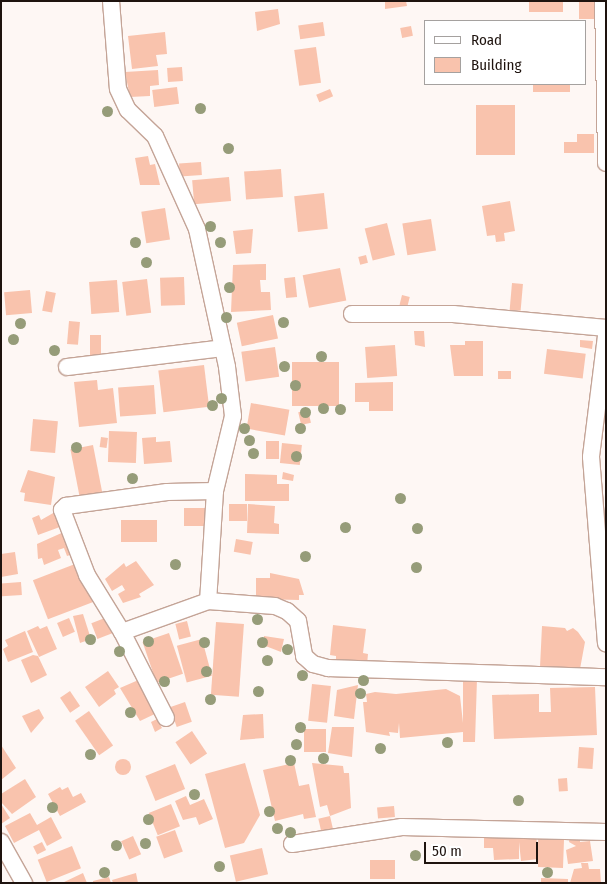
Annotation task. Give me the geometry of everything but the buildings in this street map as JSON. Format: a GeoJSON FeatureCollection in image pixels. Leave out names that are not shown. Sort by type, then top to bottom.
{"type":"FeatureCollection","features":[{"type":"Feature","properties":{"kind":"street"},"geometry":{"type":"LineString","coordinates":[[111,1],[118,89],[128,110],[155,136],[197,229],[223,348],[233,416],[215,491],[208,600]]}},
{"type":"Feature","properties":{"kind":"street"},"geometry":{"type":"LineString","coordinates":[[604,12],[606,163]]}},
{"type":"Feature","properties":{"kind":"street"},"geometry":{"type":"LineString","coordinates":[[352,314],[452,314],[606,328]]}},
{"type":"Feature","properties":{"kind":"street"},"geometry":{"type":"LineString","coordinates":[[606,336],[599,455],[606,642]]}},
{"type":"Feature","properties":{"kind":"street"},"geometry":{"type":"LineString","coordinates":[[67,367],[223,348]]}},
{"type":"Feature","properties":{"kind":"street"},"geometry":{"type":"LineString","coordinates":[[166,718],[122,632],[81,562],[62,510],[66,506],[167,492],[215,491]]}},
{"type":"Feature","properties":{"kind":"street"},"geometry":{"type":"LineString","coordinates":[[122,632],[208,600],[274,606],[287,611],[298,622],[304,656],[313,664],[328,668],[606,677]]}},
{"type":"Feature","properties":{"kind":"street"},"geometry":{"type":"LineString","coordinates":[[292,844],[402,827],[606,832]]}},
{"type":"Feature","properties":{"kind":"street"},"geometry":{"type":"LineString","coordinates":[[1,842],[24,883]]}}]}
